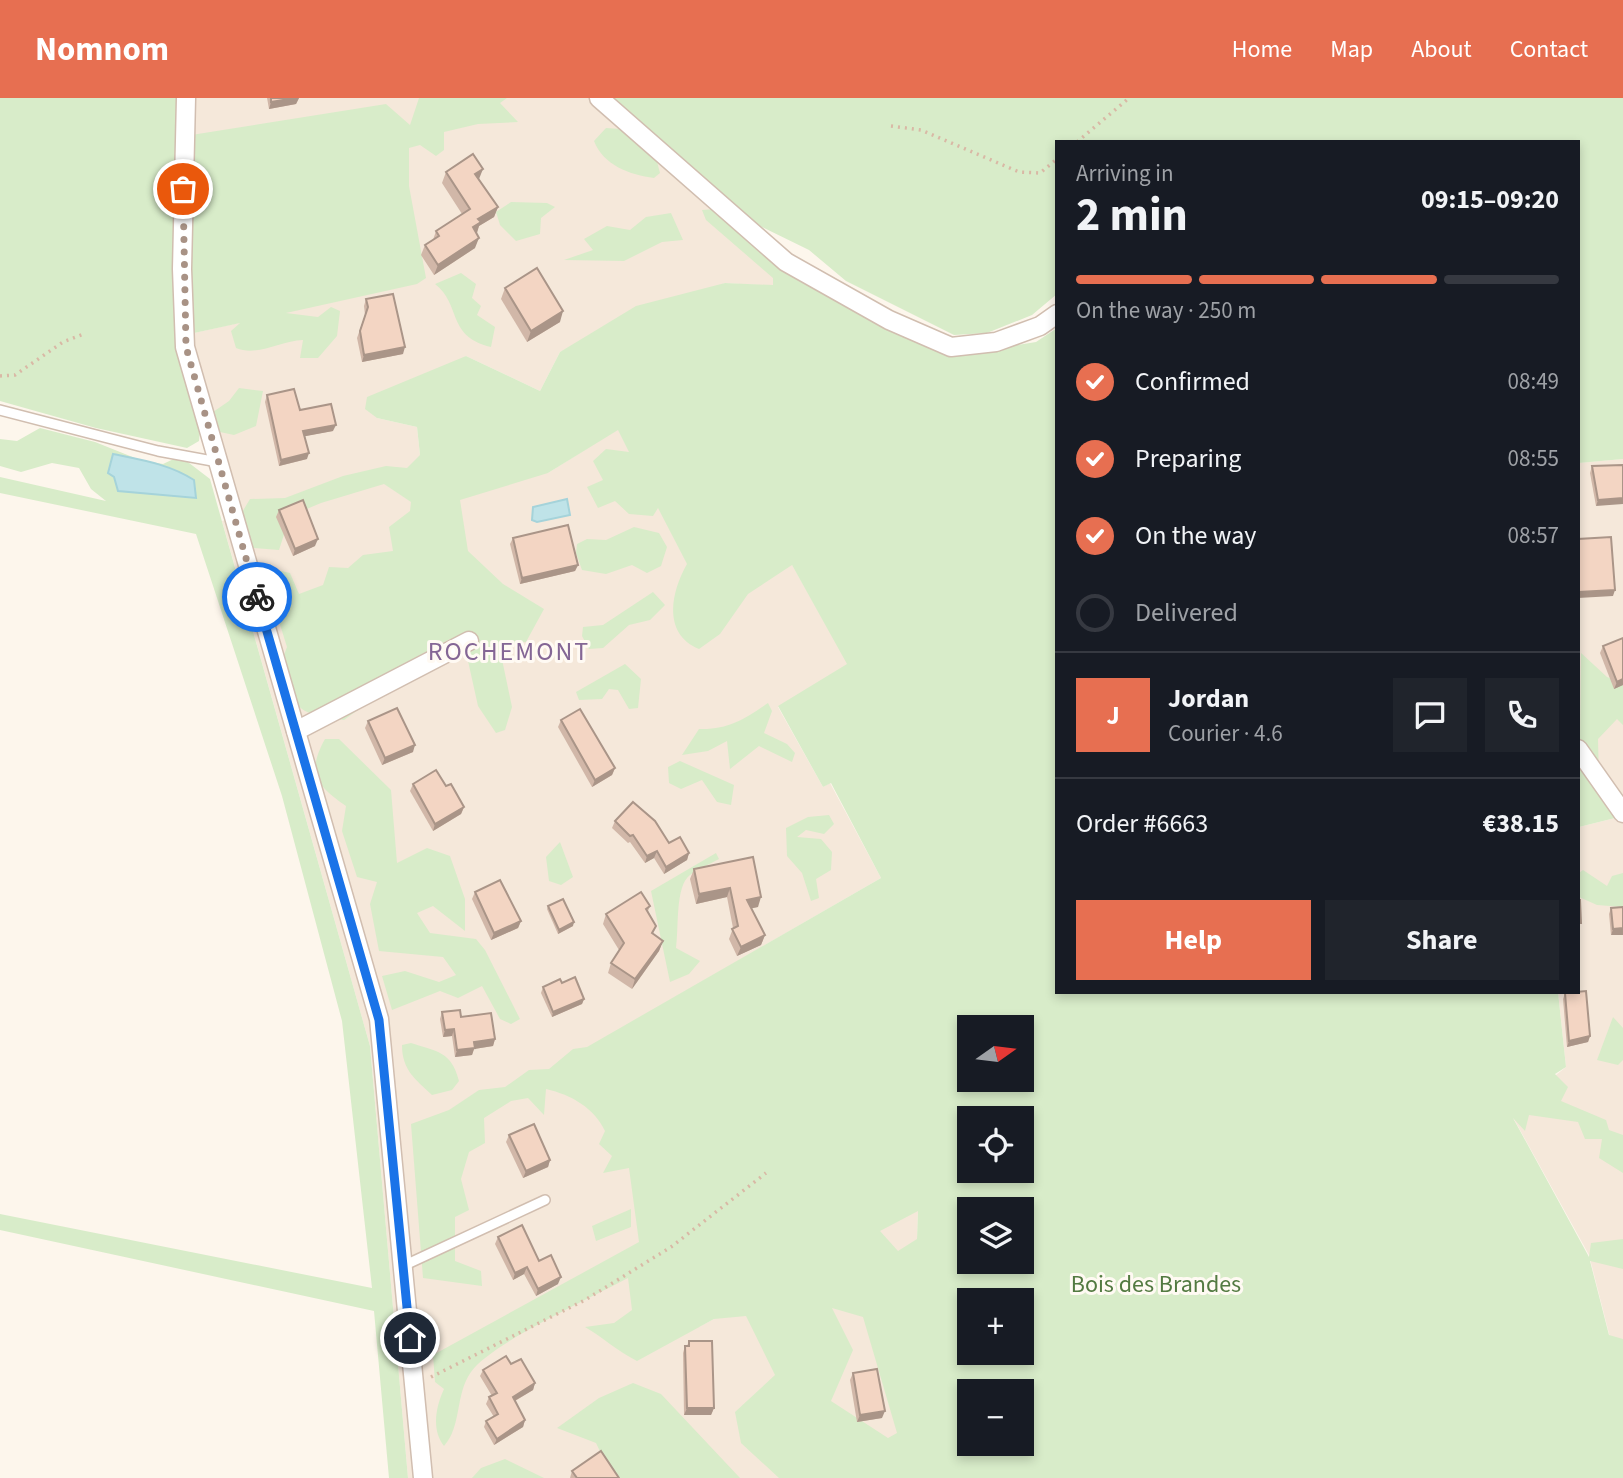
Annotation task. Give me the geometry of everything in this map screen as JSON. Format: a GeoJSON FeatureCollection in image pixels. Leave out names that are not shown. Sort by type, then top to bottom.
{"type":"FeatureCollection","features":[{"type":"Feature","properties":{"kind":"street"},"geometry":{"type":"LineString","coordinates":[[186,98],[182,269],[186,347],[379,1020],[423,1478]]}},
{"type":"Feature","properties":{"kind":"street"},"geometry":{"type":"LineString","coordinates":[[599,98],[786,261],[890,320],[951,347],[996,342],[1040,326],[1055,315]]}},
{"type":"Feature","properties":{"kind":"street"},"geometry":{"type":"LineString","coordinates":[[296,731],[468,641]]}},
{"type":"Feature","properties":{"kind":"street"},"geometry":{"type":"LineString","coordinates":[[1580,752],[1623,813]]}},
{"type":"Feature","properties":{"kind":"lane"},"geometry":{"type":"LineString","coordinates":[[0,410],[158,451],[218,462]]}},
{"type":"Feature","properties":{"kind":"lane"},"geometry":{"type":"LineString","coordinates":[[403,1266],[545,1200]]}},
{"type":"Feature","properties":{"kind":"path"},"geometry":{"type":"LineString","coordinates":[[1079,140],[1129,98]]}},
{"type":"Feature","properties":{"kind":"path"},"geometry":{"type":"LineString","coordinates":[[891,126],[921,130],[1019,172],[1040,173],[1055,161]]}},
{"type":"Feature","properties":{"kind":"path"},"geometry":{"type":"LineString","coordinates":[[0,376],[15,374],[63,342],[86,333]]}},
{"type":"Feature","properties":{"kind":"path"},"geometry":{"type":"LineString","coordinates":[[414,1385],[585,1300],[671,1247],[766,1173]]}},
{"type":"Feature","properties":{"kind":"shaded area"},"geometry":{"type":"Polygon","coordinates":[[[186,98],[611,98],[760,226],[775,270],[773,286],[725,283],[560,352],[540,391],[466,356],[377,418],[417,427],[420,455],[548,473],[618,429],[708,604],[786,554],[848,664],[778,707],[823,787],[830,783],[881,878],[587,1048],[699,1327],[918,1210],[913,1371],[929,1478],[408,1478],[370,1046],[222,521],[234,517],[224,444],[192,372],[185,335],[417,283],[184,136],[186,98]]]}},
{"type":"Feature","properties":{"kind":"shaded area"},"geometry":{"type":"Polygon","coordinates":[[[1623,459],[1623,813],[1580,750],[1580,463],[1623,459]]]}},
{"type":"Feature","properties":{"kind":"shaded area"},"geometry":{"type":"Polygon","coordinates":[[[1623,816],[1623,1478],[1617,1365],[1589,1255],[1510,1112],[1566,1067],[1558,994],[1580,994],[1580,827],[1623,816]]]}},
{"type":"Feature","properties":{"kind":"green space"},"geometry":{"type":"Polygon","coordinates":[[[0,98],[186,98],[185,136],[386,104],[410,125],[419,98],[507,98],[500,103],[518,122],[478,124],[444,132],[444,150],[436,156],[420,145],[409,148],[409,186],[426,278],[417,284],[286,313],[318,317],[331,307],[340,311],[337,336],[318,358],[300,358],[303,340],[252,351],[236,348],[231,331],[240,323],[185,335],[200,430],[199,441],[187,448],[96,428],[0,401],[0,98]]]}},
{"type":"Feature","properties":{"kind":"green space"},"geometry":{"type":"Polygon","coordinates":[[[611,98],[1623,98],[1623,459],[1580,463],[1580,140],[1055,140],[1055,296],[1032,315],[987,333],[954,335],[846,281],[809,250],[760,226],[611,98]]]}},
{"type":"Feature","properties":{"kind":"green space"},"geometry":{"type":"Polygon","coordinates":[[[606,128],[621,129],[655,154],[660,173],[654,178],[645,177],[611,162],[594,141],[606,128]]]}},
{"type":"Feature","properties":{"kind":"green space"},"geometry":{"type":"Polygon","coordinates":[[[511,202],[547,203],[555,207],[541,218],[540,234],[516,241],[500,225],[496,212],[511,202]]]}},
{"type":"Feature","properties":{"kind":"green space","name":"Bois des Brandes"},"geometry":{"type":"Polygon","coordinates":[[[715,209],[842,287],[937,335],[992,349],[1036,342],[1055,329],[1055,994],[1558,994],[1566,1067],[1555,1074],[1568,1087],[1561,1101],[1606,1120],[1609,1130],[1623,1135],[1623,1173],[1599,1158],[1602,1139],[1585,1139],[1578,1122],[1529,1115],[1525,1131],[1513,1118],[1589,1257],[1591,1243],[1623,1239],[1623,1269],[1590,1261],[1609,1335],[1623,1339],[1623,1478],[779,1478],[741,1443],[735,1412],[775,1375],[746,1316],[714,1319],[637,1361],[585,1327],[614,1323],[632,1310],[628,1278],[568,1308],[482,1360],[466,1381],[454,1429],[444,1446],[437,1433],[436,1418],[444,1389],[435,1382],[433,1355],[639,1242],[629,1168],[603,1173],[612,1156],[599,1144],[605,1131],[600,1123],[581,1104],[546,1089],[544,1115],[528,1098],[511,1101],[484,1118],[485,1143],[469,1152],[461,1179],[469,1210],[455,1217],[455,1261],[481,1271],[482,1286],[423,1278],[411,1124],[449,1110],[479,1090],[505,1087],[529,1070],[549,1069],[573,1049],[587,1047],[881,878],[831,783],[823,787],[778,706],[847,664],[792,565],[748,594],[720,634],[699,649],[687,642],[679,633],[673,611],[677,587],[687,564],[658,508],[653,516],[629,514],[615,501],[598,508],[587,487],[603,480],[593,461],[606,449],[629,452],[618,430],[548,473],[460,500],[468,551],[503,584],[544,609],[526,642],[499,645],[512,707],[505,730],[496,733],[478,706],[468,661],[450,639],[366,684],[362,707],[344,720],[314,714],[298,705],[286,676],[282,660],[287,647],[267,583],[273,569],[290,573],[299,594],[323,585],[329,567],[348,568],[363,555],[393,551],[389,527],[410,511],[411,502],[384,484],[321,503],[290,516],[279,550],[253,548],[241,514],[250,499],[285,498],[343,476],[386,466],[407,468],[420,455],[417,427],[377,418],[365,409],[367,397],[466,356],[540,391],[560,352],[636,306],[725,283],[773,285],[773,278],[706,220],[702,210],[715,209]],[[918,1211],[880,1231],[898,1251],[917,1239],[918,1211]],[[832,1308],[853,1350],[831,1401],[888,1438],[897,1433],[863,1317],[832,1308]]]}},
{"type":"Feature","properties":{"kind":"green space"},"geometry":{"type":"Polygon","coordinates":[[[671,213],[683,240],[662,242],[624,261],[564,260],[593,250],[584,239],[607,226],[630,230],[646,217],[671,213]]]}},
{"type":"Feature","properties":{"kind":"green space"},"geometry":{"type":"Polygon","coordinates":[[[461,273],[476,284],[472,298],[481,306],[477,315],[495,327],[491,347],[467,335],[456,319],[449,301],[435,284],[461,273]]]}},
{"type":"Feature","properties":{"kind":"green space"},"geometry":{"type":"Polygon","coordinates":[[[239,388],[263,391],[256,426],[234,435],[220,432],[213,412],[229,401],[239,388]]]}},
{"type":"Feature","properties":{"kind":"green space"},"geometry":{"type":"Polygon","coordinates":[[[40,428],[95,442],[140,460],[163,464],[180,456],[210,479],[370,1046],[408,1478],[389,1478],[374,1311],[0,1230],[0,1214],[372,1288],[342,1021],[282,796],[196,534],[0,493],[0,477],[106,501],[91,489],[79,468],[52,463],[21,472],[0,466],[0,439],[17,441],[40,428]]]}},
{"type":"Feature","properties":{"kind":"green space"},"geometry":{"type":"Polygon","coordinates":[[[634,527],[659,533],[667,547],[661,566],[647,573],[632,565],[606,574],[582,570],[576,553],[577,544],[587,539],[606,540],[634,527]]]}},
{"type":"Feature","properties":{"kind":"green space"},"geometry":{"type":"Polygon","coordinates":[[[653,592],[665,605],[650,620],[629,625],[603,648],[589,649],[582,636],[583,627],[603,625],[653,592]]]}},
{"type":"Feature","properties":{"kind":"green space"},"geometry":{"type":"Polygon","coordinates":[[[1581,653],[1607,677],[1623,683],[1623,725],[1617,719],[1598,739],[1599,778],[1623,816],[1580,827],[1581,653]]]}},
{"type":"Feature","properties":{"kind":"green space"},"geometry":{"type":"Polygon","coordinates":[[[625,664],[641,679],[638,708],[629,709],[618,690],[609,689],[602,699],[579,700],[576,692],[625,664]]]}},
{"type":"Feature","properties":{"kind":"green space"},"geometry":{"type":"Polygon","coordinates":[[[768,703],[772,711],[764,733],[787,744],[795,753],[792,762],[759,746],[730,769],[727,741],[708,751],[682,755],[699,729],[719,728],[736,722],[768,703]]]}},
{"type":"Feature","properties":{"kind":"green space"},"geometry":{"type":"Polygon","coordinates":[[[325,739],[339,739],[391,790],[397,863],[427,848],[450,856],[465,899],[465,931],[433,906],[417,913],[430,933],[476,939],[485,950],[520,1019],[511,1024],[500,1019],[482,986],[458,998],[440,991],[392,1010],[382,976],[405,971],[439,982],[456,975],[443,957],[379,951],[370,904],[377,882],[357,877],[342,831],[346,806],[328,792],[318,778],[316,761],[325,739]]]}},
{"type":"Feature","properties":{"kind":"green space"},"geometry":{"type":"Polygon","coordinates":[[[680,761],[734,785],[731,805],[717,802],[702,780],[681,789],[669,783],[668,767],[680,761]]]}},
{"type":"Feature","properties":{"kind":"green space"},"geometry":{"type":"Polygon","coordinates":[[[829,815],[834,824],[824,834],[806,830],[797,837],[821,839],[832,852],[831,870],[816,879],[819,898],[811,901],[802,873],[787,856],[786,828],[808,817],[829,815]]]}},
{"type":"Feature","properties":{"kind":"green space"},"geometry":{"type":"Polygon","coordinates":[[[560,842],[573,877],[561,885],[549,881],[546,857],[560,842]]]}},
{"type":"Feature","properties":{"kind":"green space"},"geometry":{"type":"Polygon","coordinates":[[[716,853],[719,859],[685,880],[680,898],[676,948],[700,961],[689,974],[670,982],[651,891],[716,853]]]}},
{"type":"Feature","properties":{"kind":"green space"},"geometry":{"type":"Polygon","coordinates":[[[1583,870],[1607,886],[1612,876],[1623,873],[1623,907],[1597,905],[1580,897],[1580,872],[1583,870]]]}},
{"type":"Feature","properties":{"kind":"green space"},"geometry":{"type":"Polygon","coordinates":[[[1613,1017],[1623,1028],[1623,1060],[1618,1065],[1597,1060],[1613,1017]]]}},
{"type":"Feature","properties":{"kind":"green space"},"geometry":{"type":"Polygon","coordinates":[[[411,1043],[436,1051],[447,1058],[459,1081],[452,1090],[432,1095],[415,1079],[404,1061],[402,1045],[411,1043]]]}},
{"type":"Feature","properties":{"kind":"green space"},"geometry":{"type":"Polygon","coordinates":[[[631,1209],[631,1227],[596,1241],[592,1226],[631,1209]]]}},
{"type":"Feature","properties":{"kind":"green space"},"geometry":{"type":"Polygon","coordinates":[[[633,1383],[661,1394],[740,1478],[613,1478],[596,1443],[557,1428],[599,1398],[633,1383]]]}},
{"type":"Feature","properties":{"kind":"green space"},"geometry":{"type":"Polygon","coordinates":[[[505,1459],[544,1478],[472,1478],[481,1468],[505,1459]]]}},
{"type":"Feature","properties":{"kind":"water"},"geometry":{"type":"Polygon","coordinates":[[[113,454],[155,463],[185,475],[194,480],[196,498],[118,491],[114,477],[108,473],[113,454]]]}},
{"type":"Feature","properties":{"kind":"water"},"geometry":{"type":"Polygon","coordinates":[[[567,499],[570,515],[537,522],[532,520],[533,507],[567,499]]]}},
{"type":"Feature","properties":{"kind":"building"},"geometry":{"type":"Polygon","coordinates":[[[271,98],[295,98],[271,102],[271,98]]]}},
{"type":"Feature","properties":{"kind":"building"},"geometry":{"type":"Polygon","coordinates":[[[473,154],[483,169],[475,174],[498,207],[478,219],[481,222],[473,227],[479,238],[438,265],[425,245],[439,236],[436,231],[470,209],[446,172],[473,154]]]}},
{"type":"Feature","properties":{"kind":"building"},"geometry":{"type":"Polygon","coordinates":[[[537,268],[563,311],[531,331],[505,288],[537,268]]]}},
{"type":"Feature","properties":{"kind":"building"},"geometry":{"type":"Polygon","coordinates":[[[393,294],[405,347],[364,355],[360,331],[368,307],[366,299],[393,294]]]}},
{"type":"Feature","properties":{"kind":"building"},"geometry":{"type":"Polygon","coordinates":[[[294,389],[300,410],[331,404],[336,425],[303,431],[309,453],[281,460],[267,395],[294,389]]]}},
{"type":"Feature","properties":{"kind":"building"},"geometry":{"type":"Polygon","coordinates":[[[1623,465],[1623,498],[1598,500],[1592,466],[1623,465]]]}},
{"type":"Feature","properties":{"kind":"building"},"geometry":{"type":"Polygon","coordinates":[[[303,500],[318,539],[295,549],[279,510],[303,500]]]}},
{"type":"Feature","properties":{"kind":"building"},"geometry":{"type":"Polygon","coordinates":[[[568,525],[578,565],[522,578],[513,538],[568,525]]]}},
{"type":"Feature","properties":{"kind":"building"},"geometry":{"type":"Polygon","coordinates":[[[1611,537],[1615,590],[1580,592],[1580,539],[1611,537]]]}},
{"type":"Feature","properties":{"kind":"building"},"geometry":{"type":"Polygon","coordinates":[[[1623,638],[1623,679],[1617,682],[1603,646],[1623,638]]]}},
{"type":"Feature","properties":{"kind":"building"},"geometry":{"type":"Polygon","coordinates":[[[397,708],[415,745],[385,758],[368,721],[397,708]]]}},
{"type":"Feature","properties":{"kind":"building"},"geometry":{"type":"Polygon","coordinates":[[[580,709],[615,768],[595,780],[561,720],[580,709]]]}},
{"type":"Feature","properties":{"kind":"building"},"geometry":{"type":"Polygon","coordinates":[[[436,770],[446,786],[451,784],[464,807],[435,824],[413,784],[436,770]]]}},
{"type":"Feature","properties":{"kind":"building"},"geometry":{"type":"Polygon","coordinates":[[[633,802],[655,821],[669,843],[680,837],[689,853],[666,867],[657,851],[647,856],[633,835],[630,836],[615,821],[633,802]]]}},
{"type":"Feature","properties":{"kind":"building"},"geometry":{"type":"Polygon","coordinates":[[[753,857],[761,897],[747,900],[765,935],[741,947],[732,929],[738,926],[730,888],[699,894],[694,869],[753,857]]]}},
{"type":"Feature","properties":{"kind":"building"},"geometry":{"type":"Polygon","coordinates":[[[500,880],[521,921],[494,933],[475,892],[500,880]]]}},
{"type":"Feature","properties":{"kind":"building"},"geometry":{"type":"Polygon","coordinates":[[[641,892],[650,906],[646,909],[656,926],[652,933],[663,941],[635,979],[611,963],[624,943],[606,914],[641,892]]]}},
{"type":"Feature","properties":{"kind":"building"},"geometry":{"type":"Polygon","coordinates":[[[563,899],[574,922],[559,930],[548,906],[563,899]]]}},
{"type":"Feature","properties":{"kind":"building"},"geometry":{"type":"Polygon","coordinates":[[[1623,907],[1623,928],[1613,929],[1611,908],[1623,907]]]}},
{"type":"Feature","properties":{"kind":"building"},"geometry":{"type":"Polygon","coordinates":[[[575,977],[584,999],[553,1012],[543,987],[560,979],[562,983],[575,977]]]}},
{"type":"Feature","properties":{"kind":"building"},"geometry":{"type":"Polygon","coordinates":[[[1586,991],[1590,1036],[1569,1041],[1565,994],[1580,994],[1580,992],[1586,991]]]}},
{"type":"Feature","properties":{"kind":"building"},"geometry":{"type":"Polygon","coordinates":[[[460,1010],[461,1017],[491,1013],[495,1039],[474,1042],[475,1048],[457,1050],[454,1029],[445,1030],[442,1012],[460,1010]]]}},
{"type":"Feature","properties":{"kind":"building"},"geometry":{"type":"Polygon","coordinates":[[[534,1124],[550,1160],[526,1171],[509,1135],[534,1124]]]}},
{"type":"Feature","properties":{"kind":"building"},"geometry":{"type":"Polygon","coordinates":[[[522,1225],[539,1261],[551,1255],[561,1277],[538,1289],[527,1267],[515,1273],[498,1237],[522,1225]]]}},
{"type":"Feature","properties":{"kind":"building"},"geometry":{"type":"Polygon","coordinates":[[[689,1341],[712,1341],[714,1408],[687,1408],[685,1346],[689,1346],[689,1341]]]}},
{"type":"Feature","properties":{"kind":"building"},"geometry":{"type":"Polygon","coordinates":[[[506,1356],[511,1364],[521,1359],[535,1383],[513,1397],[525,1420],[497,1439],[486,1421],[498,1414],[489,1397],[497,1393],[483,1370],[506,1356]]]}},
{"type":"Feature","properties":{"kind":"building"},"geometry":{"type":"Polygon","coordinates":[[[877,1369],[885,1411],[860,1415],[853,1373],[877,1369]]]}},
{"type":"Feature","properties":{"kind":"building"},"geometry":{"type":"Polygon","coordinates":[[[601,1451],[619,1478],[577,1478],[572,1471],[601,1451]]]}},
{"type":"Feature","properties":{"kind":"way so far"},"geometry":{"type":"LineString","coordinates":[[183,189],[182,269],[186,347],[257,597]]}},
{"type":"Feature","properties":{"kind":"district","name":"ROCHEMONT"},"geometry":{"type":"Point","coordinates":[509,651]}},
{"type":"Feature","properties":{"kind":"route"},"geometry":{"type":"LineString","coordinates":[[257,597],[379,1020],[410,1338]]}}]}
